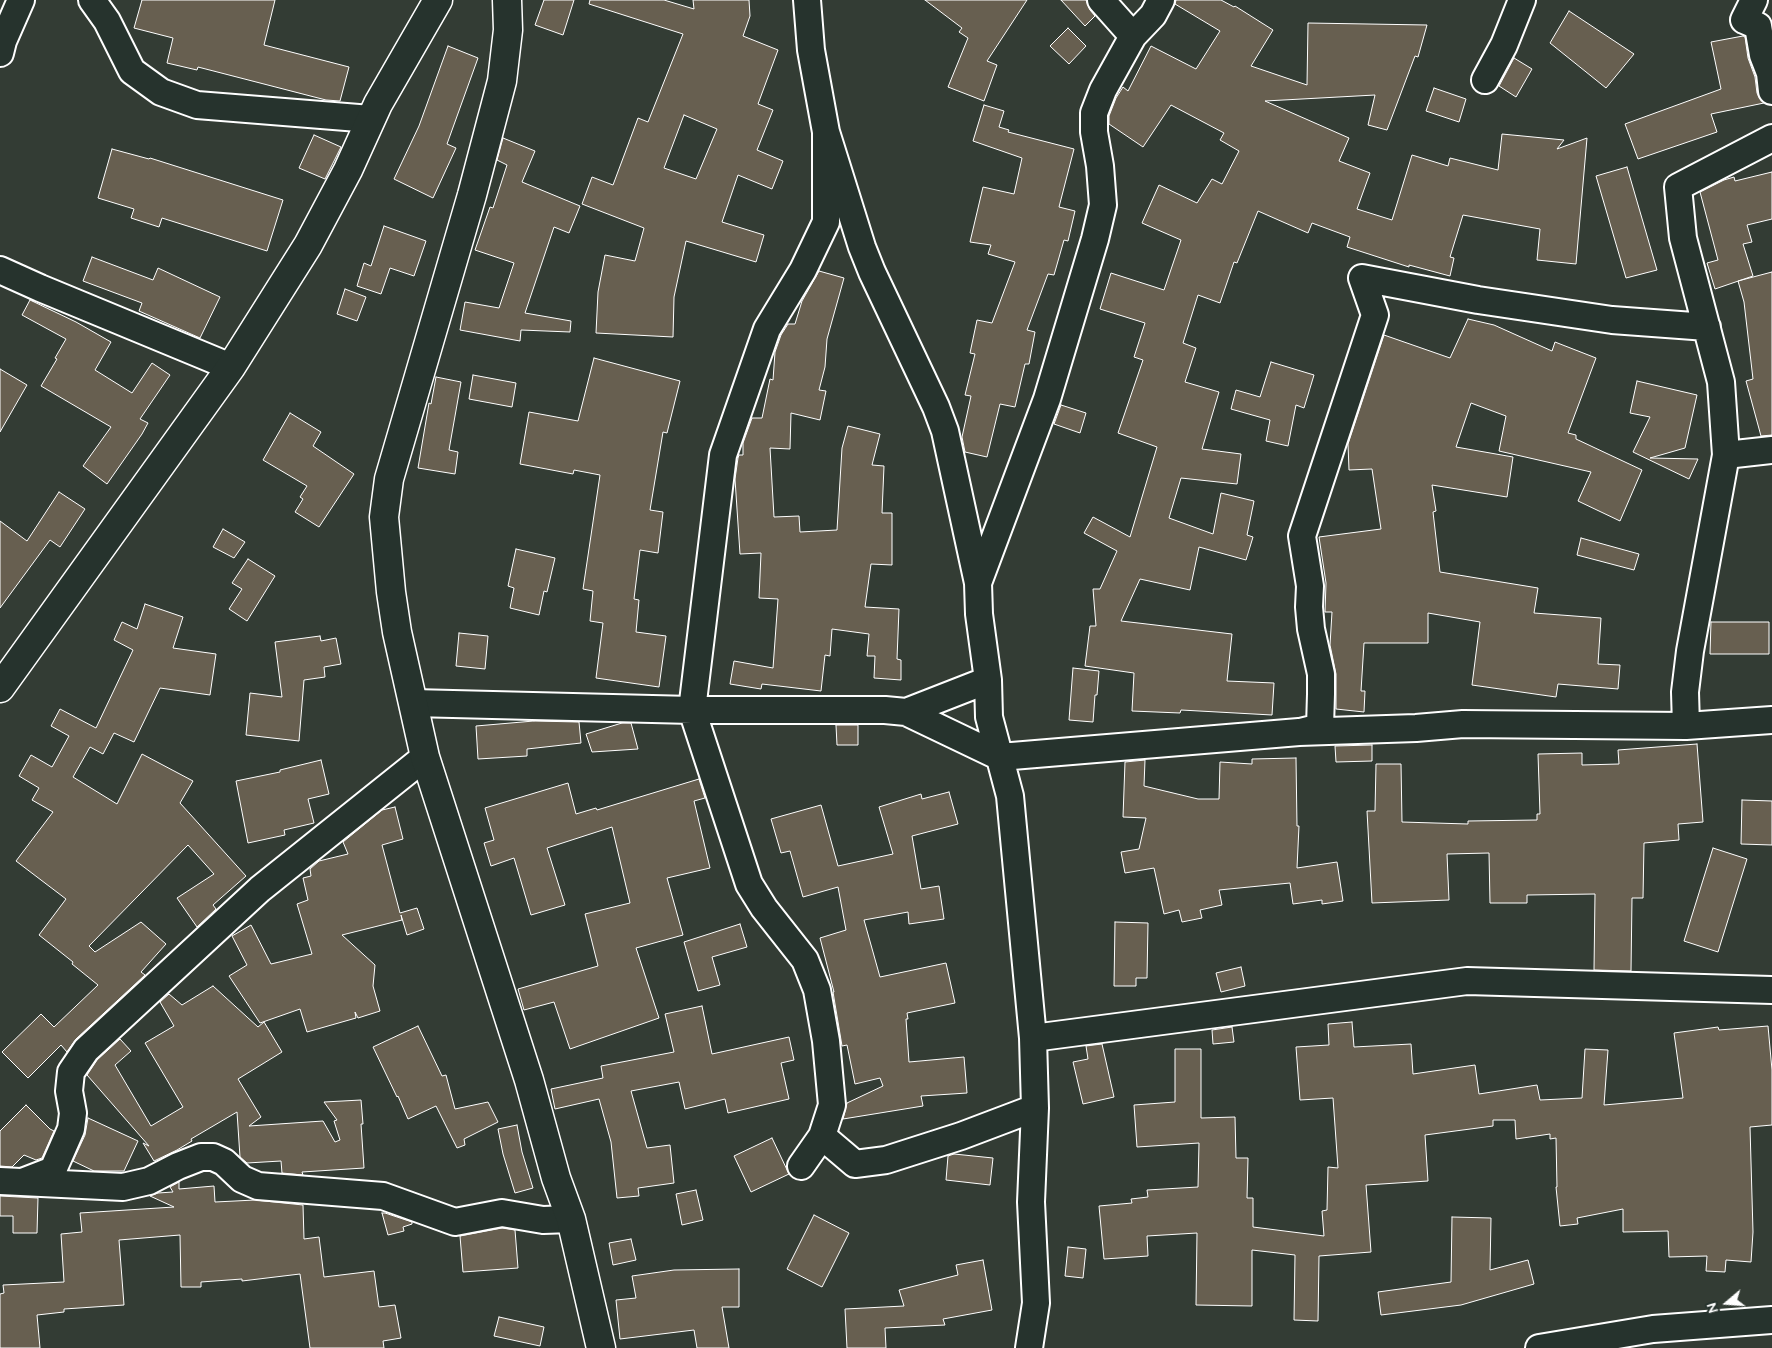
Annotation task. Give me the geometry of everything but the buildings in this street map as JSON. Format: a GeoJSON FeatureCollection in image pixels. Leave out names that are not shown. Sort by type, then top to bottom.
{"type":"FeatureCollection","features":[{"type":"Feature","properties":{"kind":"street"},"geometry":{"type":"LineString","coordinates":[[0,53],[3,41],[21,0]]}},
{"type":"Feature","properties":{"kind":"street"},"geometry":{"type":"LineString","coordinates":[[92,0],[111,10],[132,72],[161,92],[197,105],[371,119]]}},
{"type":"Feature","properties":{"kind":"street"},"geometry":{"type":"LineString","coordinates":[[0,688],[231,367],[308,245],[348,170],[371,119],[438,0]]}},
{"type":"Feature","properties":{"kind":"street"},"geometry":{"type":"LineString","coordinates":[[507,0],[508,30],[502,81],[472,195],[389,479],[384,517],[391,592],[424,757],[528,1080],[556,1178],[571,1219],[601,1348]]}},
{"type":"Feature","properties":{"kind":"street"},"geometry":{"type":"LineString","coordinates":[[1101,0],[1134,36]]}},
{"type":"Feature","properties":{"kind":"street"},"geometry":{"type":"LineString","coordinates":[[978,583],[1047,399],[1095,239],[1103,205],[1101,172],[1094,132],[1094,113],[1103,90],[1134,36],[1153,15],[1161,0]]}},
{"type":"Feature","properties":{"kind":"street"},"geometry":{"type":"LineString","coordinates":[[1485,80],[1504,45],[1522,0]]}},
{"type":"Feature","properties":{"kind":"street"},"geometry":{"type":"LineString","coordinates":[[1754,0],[1744,20],[1758,26],[1763,55],[1770,73],[1772,91]]}},
{"type":"Feature","properties":{"kind":"street"},"geometry":{"type":"LineString","coordinates":[[814,4],[814,68],[826,132],[862,247],[936,407],[945,431],[978,583],[981,632],[988,680],[989,717],[1010,796],[1033,1038],[1035,1108],[1031,1202],[1036,1303],[1028,1348]]}},
{"type":"Feature","properties":{"kind":"street"},"geometry":{"type":"LineString","coordinates":[[801,1166],[822,1136],[832,1105],[826,1041],[817,990],[805,960],[764,908],[748,884],[692,710],[722,455],[767,328],[803,270],[826,222],[826,132]]}},
{"type":"Feature","properties":{"kind":"street"},"geometry":{"type":"LineString","coordinates":[[1686,726],[1685,692],[1690,652],[1726,455],[1721,382],[1683,238],[1678,187],[1772,138]]}},
{"type":"Feature","properties":{"kind":"street"},"geometry":{"type":"LineString","coordinates":[[0,270],[231,367]]}},
{"type":"Feature","properties":{"kind":"street"},"geometry":{"type":"LineString","coordinates":[[1299,732],[1320,727],[1321,694],[1321,674],[1311,629],[1310,586],[1302,536],[1375,315],[1362,278],[1478,300],[1612,320],[1706,327]]}},
{"type":"Feature","properties":{"kind":"street"},"geometry":{"type":"LineString","coordinates":[[1726,455],[1772,450]]}},
{"type":"Feature","properties":{"kind":"street"},"geometry":{"type":"LineString","coordinates":[[906,712],[988,680]]}},
{"type":"Feature","properties":{"kind":"street"},"geometry":{"type":"LineString","coordinates":[[413,703],[692,710],[885,710],[906,712],[1000,757],[1299,732],[1416,728],[1463,724],[1686,726],[1772,720]]}},
{"type":"Feature","properties":{"kind":"street"},"geometry":{"type":"LineString","coordinates":[[11,1181],[53,1170],[71,1130],[73,1113],[69,1091],[71,1072],[86,1050],[260,889],[424,757]]}},
{"type":"Feature","properties":{"kind":"street"},"geometry":{"type":"LineString","coordinates":[[1033,1038],[1467,981],[1772,990]]}},
{"type":"Feature","properties":{"kind":"street"},"geometry":{"type":"LineString","coordinates":[[822,1136],[855,1164],[886,1160],[961,1136],[1035,1108]]}},
{"type":"Feature","properties":{"kind":"street"},"geometry":{"type":"LineString","coordinates":[[11,1181],[123,1187],[148,1181],[201,1157],[213,1157],[224,1162],[242,1179],[258,1186],[384,1196],[454,1222],[502,1213],[543,1220],[571,1219]]}},
{"type":"Feature","properties":{"kind":"street"},"geometry":{"type":"LineString","coordinates":[[1538,1348],[1653,1329],[1772,1320]]}}]}
